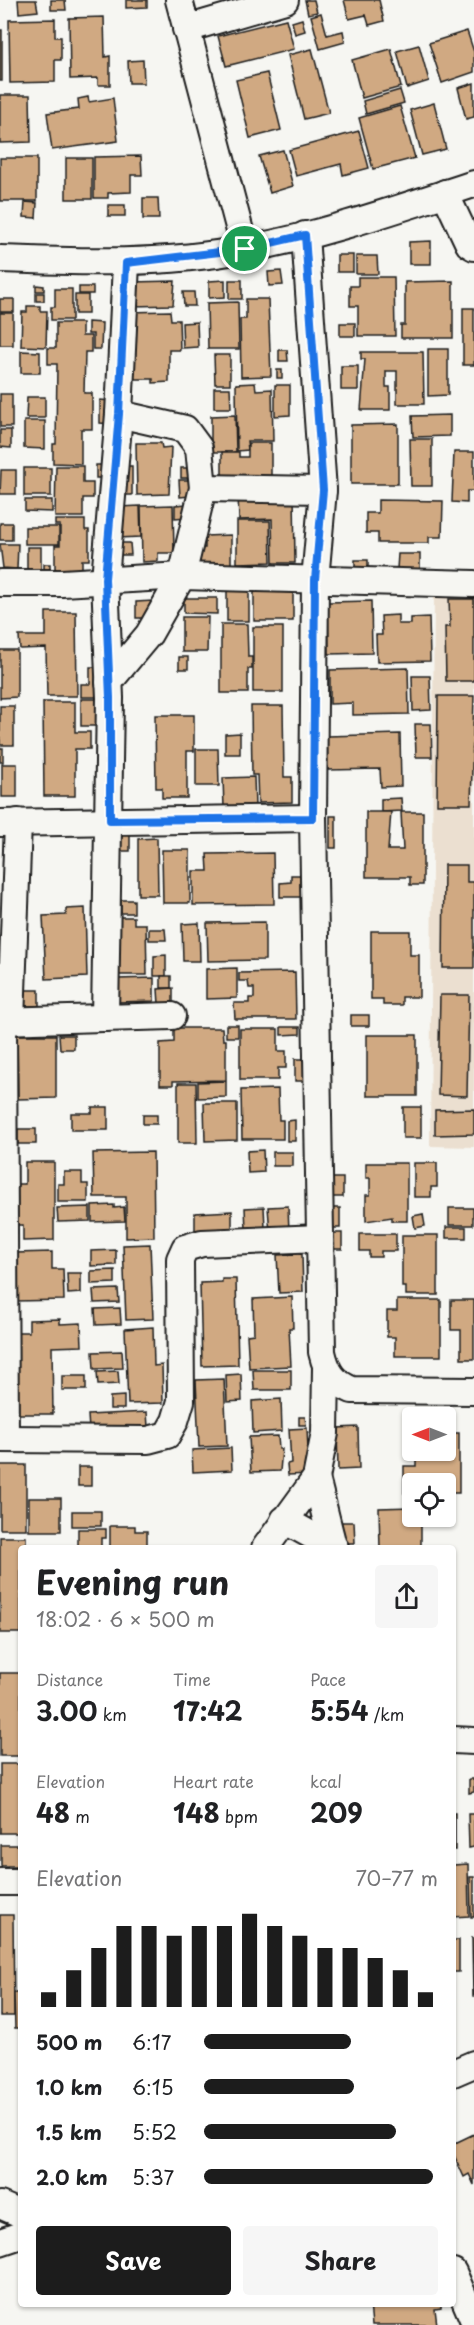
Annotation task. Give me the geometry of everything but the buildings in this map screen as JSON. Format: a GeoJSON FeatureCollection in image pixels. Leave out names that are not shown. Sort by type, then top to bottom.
{"type":"FeatureCollection","features":[{"type":"Feature","properties":{"kind":"street"},"geometry":{"type":"LineString","coordinates":[[178,0],[245,249]]}},
{"type":"Feature","properties":{"kind":"street"},"geometry":{"type":"LineString","coordinates":[[186,29],[285,0]]}},
{"type":"Feature","properties":{"kind":"street"},"geometry":{"type":"LineString","coordinates":[[0,259],[126,263],[245,249],[305,235],[474,184]]}},
{"type":"Feature","properties":{"kind":"street"},"geometry":{"type":"LineString","coordinates":[[445,194],[469,244],[474,247]]}},
{"type":"Feature","properties":{"kind":"street"},"geometry":{"type":"LineString","coordinates":[[305,235],[323,490],[315,580],[313,818],[322,1352],[326,1367],[335,1383],[352,1390],[474,1391]]}},
{"type":"Feature","properties":{"kind":"street"},"geometry":{"type":"LineString","coordinates":[[105,1018],[110,820],[110,682],[105,579],[119,414],[126,263]]}},
{"type":"Feature","properties":{"kind":"street"},"geometry":{"type":"LineString","coordinates":[[110,682],[149,634],[182,576],[203,488],[199,448],[185,429],[119,414]]}},
{"type":"Feature","properties":{"kind":"street"},"geometry":{"type":"LineString","coordinates":[[203,488],[323,490]]}},
{"type":"Feature","properties":{"kind":"street"},"geometry":{"type":"LineString","coordinates":[[0,583],[62,583],[182,576],[474,584]]}},
{"type":"Feature","properties":{"kind":"street"},"geometry":{"type":"LineString","coordinates":[[313,818],[9,822],[2,1156],[3,1439],[148,1440],[167,1435],[175,1421],[181,1401],[180,1259],[185,1248],[202,1243],[320,1238]]}},
{"type":"Feature","properties":{"kind":"street"},"geometry":{"type":"LineString","coordinates":[[5,1021],[171,1016]]}},
{"type":"Feature","properties":{"kind":"street"},"geometry":{"type":"LineString","coordinates":[[326,1367],[325,1433],[316,1478],[333,1545]]}},
{"type":"Feature","properties":{"kind":"street"},"geometry":{"type":"LineString","coordinates":[[267,1545],[316,1478]]}},
{"type":"Feature","properties":{"kind":"street"},"geometry":{"type":"LineString","coordinates":[[284,1520],[330,1545]]}},
{"type":"Feature","properties":{"kind":"street"},"geometry":{"type":"LineString","coordinates":[[456,1740],[474,1741]]}},
{"type":"Feature","properties":{"kind":"street"},"geometry":{"type":"LineString","coordinates":[[0,1882],[18,1882]]}},
{"type":"Feature","properties":{"kind":"street"},"geometry":{"type":"LineString","coordinates":[[456,2072],[474,2064]]}},
{"type":"Feature","properties":{"kind":"street"},"geometry":{"type":"LineString","coordinates":[[0,2205],[18,2213]]}},
{"type":"Feature","properties":{"kind":"street"},"geometry":{"type":"LineString","coordinates":[[0,2242],[18,2236]]}},
{"type":"Feature","properties":{"kind":"street"},"geometry":{"type":"LineString","coordinates":[[456,2279],[474,2321]]}},
{"type":"Feature","properties":{"kind":"shaded area"},"geometry":{"type":"Polygon","coordinates":[[[434,593],[474,593],[474,1147],[430,1146],[434,593]]]}},
{"type":"Feature","properties":{"kind":"route"},"geometry":{"type":"LineString","coordinates":[[305,235],[323,490],[315,580],[313,818],[110,820],[110,698],[105,579],[119,414],[126,263],[245,249],[305,235]]}}]}
